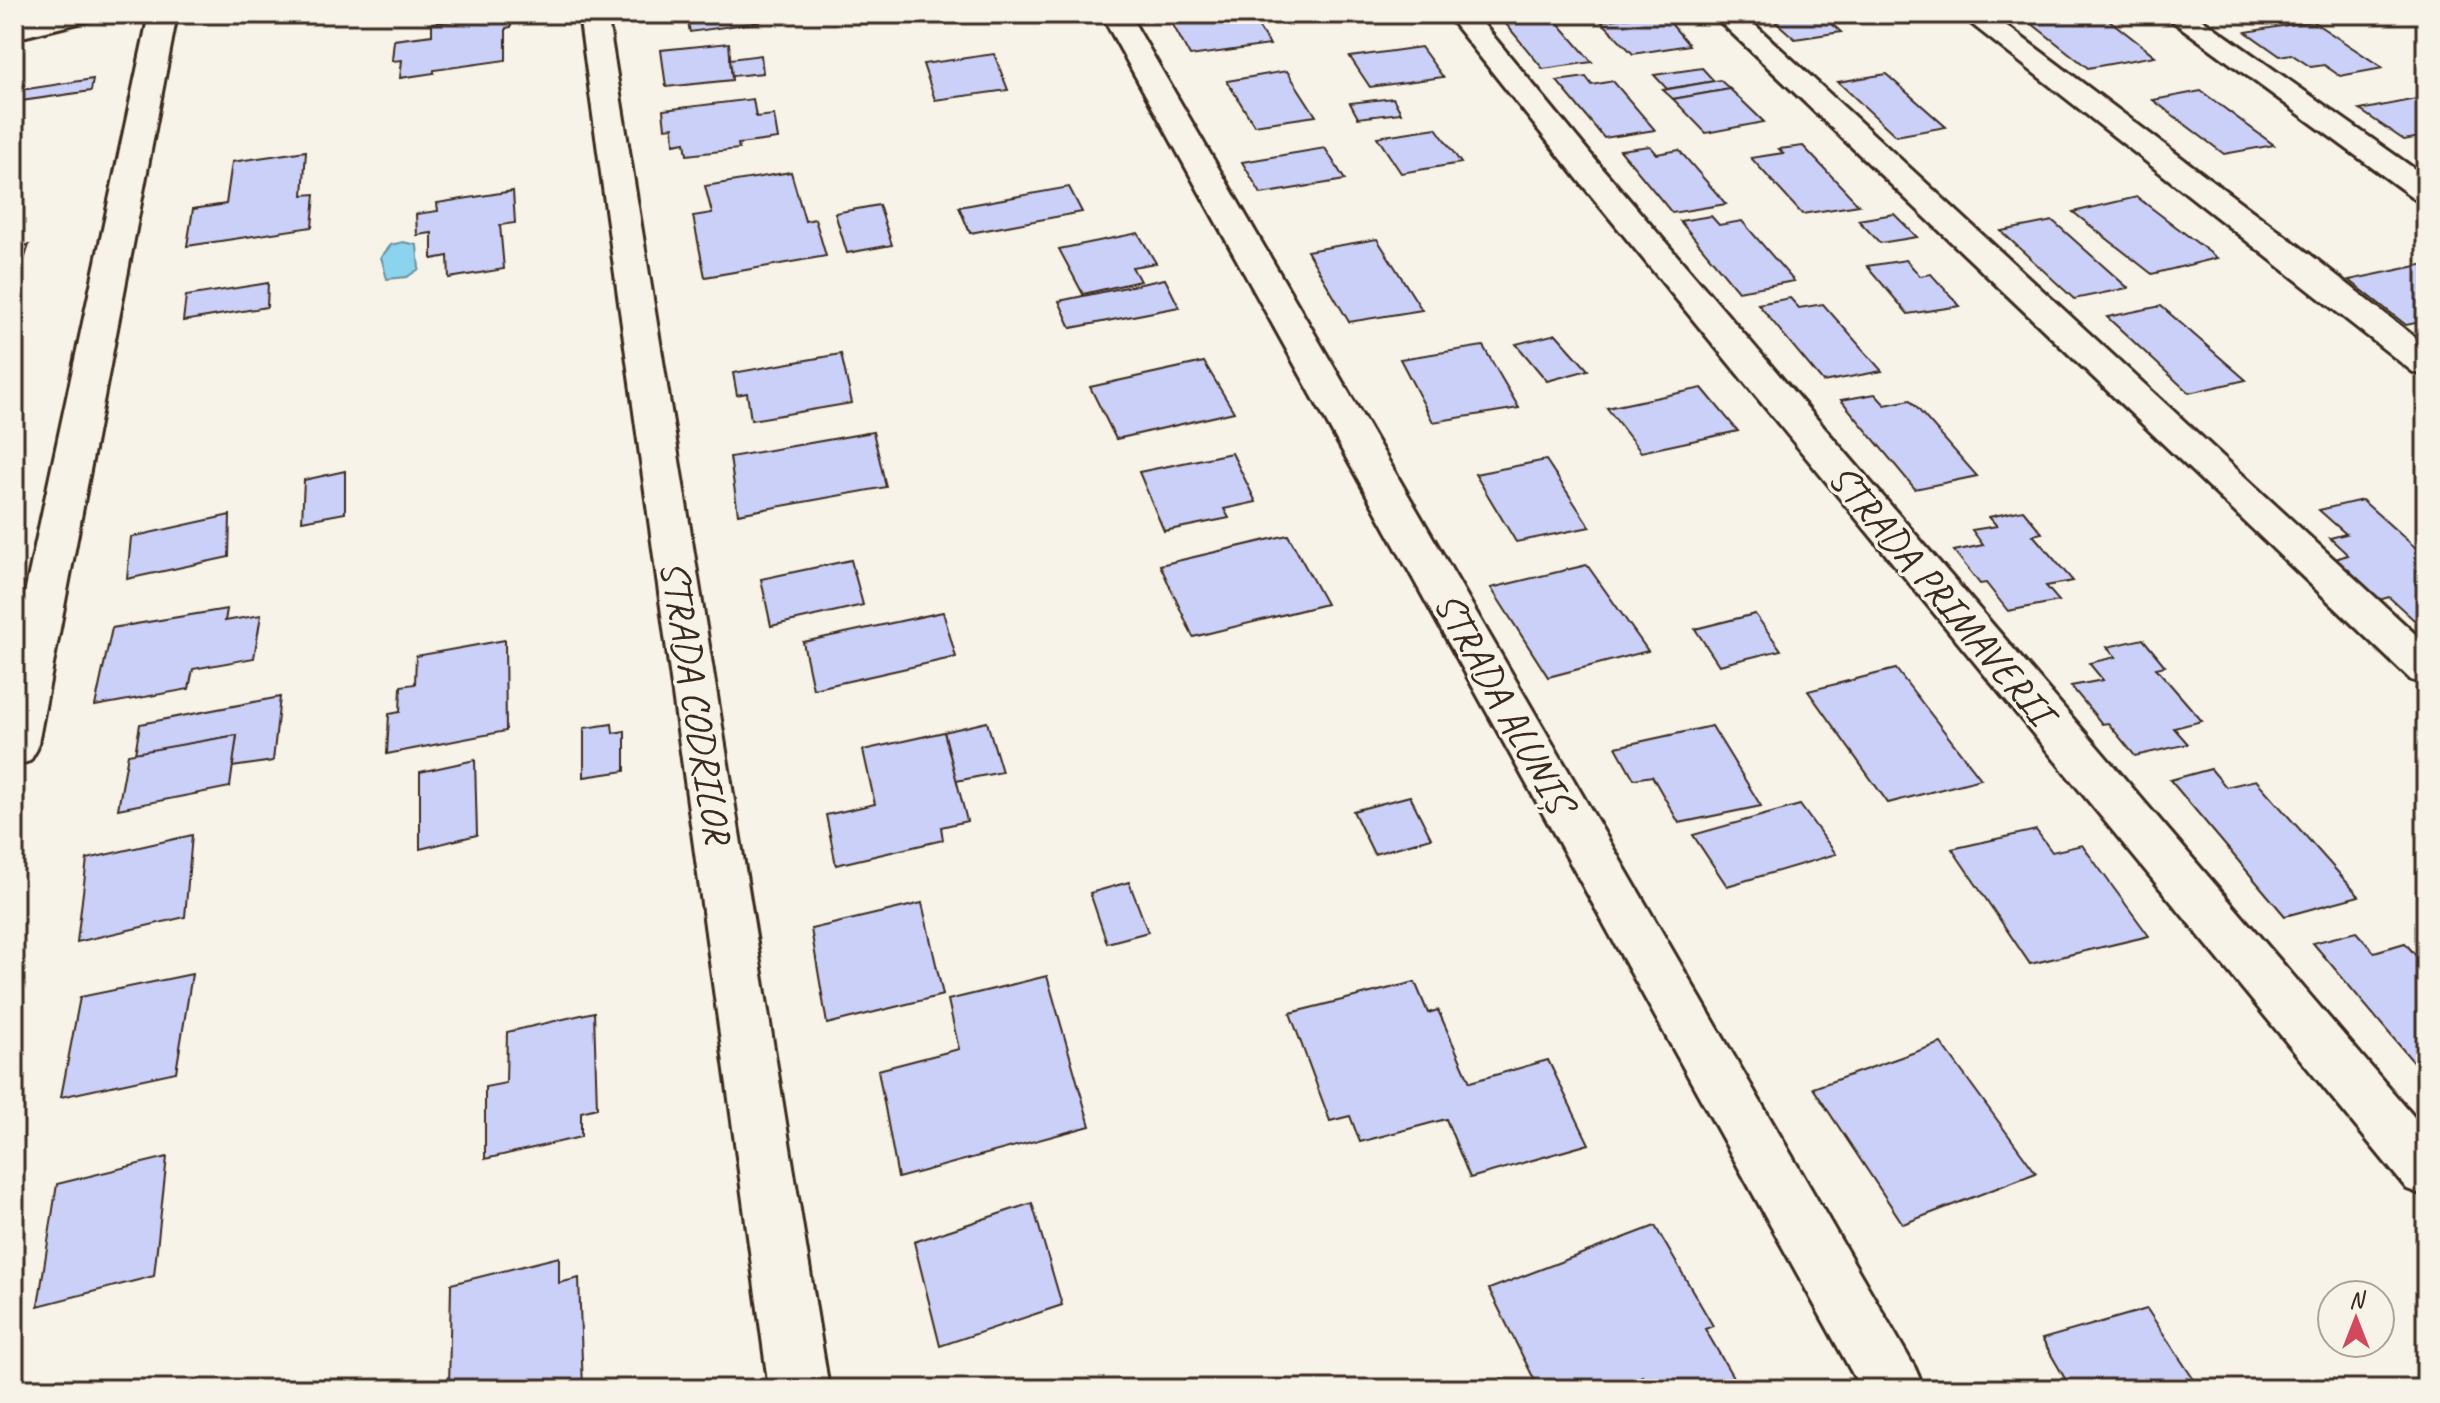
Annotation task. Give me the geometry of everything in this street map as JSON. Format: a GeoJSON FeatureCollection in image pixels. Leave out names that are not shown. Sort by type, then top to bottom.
{"type":"FeatureCollection","features":[{"type":"Feature","properties":{"kind":"street"},"geometry":{"type":"LineString","coordinates":[[14,30],[81,14]]}},
{"type":"Feature","properties":{"kind":"street"},"geometry":{"type":"LineString","coordinates":[[14,749],[163,14]]}},
{"type":"Feature","properties":{"kind":"street","name":"STRADA CODRILOR"},"geometry":{"type":"LineString","coordinates":[[593,14],[799,1389]]}},
{"type":"Feature","properties":{"kind":"street","name":"STRADA ALUNIȘ"},"geometry":{"type":"LineString","coordinates":[[1115,14],[1894,1389]]}},
{"type":"Feature","properties":{"kind":"street","name":"STRADA PRIMAVERII"},"geometry":{"type":"LineString","coordinates":[[1460,14],[1611,199],[2426,1171]]}},
{"type":"Feature","properties":{"kind":"street"},"geometry":{"type":"LineString","coordinates":[[1726,14],[2426,669]]}},
{"type":"Feature","properties":{"kind":"street"},"geometry":{"type":"LineString","coordinates":[[1973,14],[2300,263],[2426,364]]}},
{"type":"Feature","properties":{"kind":"street"},"geometry":{"type":"LineString","coordinates":[[2177,14],[2426,192]]}},
{"type":"Feature","properties":{"kind":"water"},"geometry":{"type":"Polygon","coordinates":[[[403,242],[417,245],[419,269],[407,277],[387,279],[381,257],[391,245],[403,242]]]}},
{"type":"Feature","properties":{"kind":"building"},"geometry":{"type":"Polygon","coordinates":[[[686,14],[758,14],[760,22],[690,32],[686,14]]]}},
{"type":"Feature","properties":{"kind":"building"},"geometry":{"type":"Polygon","coordinates":[[[1250,14],[1270,45],[1190,56],[1172,23],[1250,14]]]}},
{"type":"Feature","properties":{"kind":"building"},"geometry":{"type":"Polygon","coordinates":[[[1529,14],[1535,21],[1554,18],[1592,62],[1543,69],[1501,18],[1529,14]]]}},
{"type":"Feature","properties":{"kind":"building"},"geometry":{"type":"Polygon","coordinates":[[[1595,14],[1649,14],[1601,21],[1595,14]]]}},
{"type":"Feature","properties":{"kind":"building"},"geometry":{"type":"Polygon","coordinates":[[[1658,14],[1668,20],[1689,45],[1633,54],[1601,21],[1658,14]]]}},
{"type":"Feature","properties":{"kind":"building"},"geometry":{"type":"Polygon","coordinates":[[[1767,14],[1821,14],[1841,32],[1795,39],[1767,14]]]}},
{"type":"Feature","properties":{"kind":"building"},"geometry":{"type":"Polygon","coordinates":[[[2097,14],[2108,19],[2155,56],[2088,68],[2022,16],[2097,14]]]}},
{"type":"Feature","properties":{"kind":"building"},"geometry":{"type":"Polygon","coordinates":[[[511,16],[511,27],[506,28],[506,60],[400,78],[402,60],[392,61],[394,40],[432,35],[432,23],[511,16]]]}},
{"type":"Feature","properties":{"kind":"building"},"geometry":{"type":"Polygon","coordinates":[[[2312,21],[2383,68],[2340,76],[2324,65],[2311,67],[2291,54],[2280,56],[2246,32],[2312,21]]]}},
{"type":"Feature","properties":{"kind":"building"},"geometry":{"type":"Polygon","coordinates":[[[729,43],[732,80],[666,87],[661,50],[729,43]]]}},
{"type":"Feature","properties":{"kind":"building"},"geometry":{"type":"Polygon","coordinates":[[[1421,47],[1443,77],[1370,87],[1350,57],[1421,47]]]}},
{"type":"Feature","properties":{"kind":"building"},"geometry":{"type":"Polygon","coordinates":[[[994,54],[1008,90],[935,100],[923,64],[994,54]]]}},
{"type":"Feature","properties":{"kind":"building"},"geometry":{"type":"Polygon","coordinates":[[[761,55],[763,73],[732,76],[730,59],[761,55]]]}},
{"type":"Feature","properties":{"kind":"building"},"geometry":{"type":"Polygon","coordinates":[[[1702,68],[1714,81],[1667,89],[1654,75],[1702,68]]]}},
{"type":"Feature","properties":{"kind":"building"},"geometry":{"type":"Polygon","coordinates":[[[1287,71],[1316,116],[1254,125],[1227,81],[1287,71]]]}},
{"type":"Feature","properties":{"kind":"building"},"geometry":{"type":"Polygon","coordinates":[[[1886,74],[1946,127],[1896,136],[1838,82],[1886,74]]]}},
{"type":"Feature","properties":{"kind":"building"},"geometry":{"type":"Polygon","coordinates":[[[1586,77],[1592,85],[1613,81],[1655,130],[1604,138],[1557,81],[1586,77]]]}},
{"type":"Feature","properties":{"kind":"building"},"geometry":{"type":"Polygon","coordinates":[[[93,79],[91,91],[14,102],[14,91],[93,79]]]}},
{"type":"Feature","properties":{"kind":"building"},"geometry":{"type":"Polygon","coordinates":[[[1720,80],[1730,89],[1673,99],[1663,90],[1720,80]]]}},
{"type":"Feature","properties":{"kind":"building"},"geometry":{"type":"Polygon","coordinates":[[[1730,89],[1764,122],[1706,133],[1673,99],[1730,89]]]}},
{"type":"Feature","properties":{"kind":"building"},"geometry":{"type":"Polygon","coordinates":[[[2201,91],[2274,145],[2224,154],[2153,100],[2201,91]]]}},
{"type":"Feature","properties":{"kind":"building"},"geometry":{"type":"Polygon","coordinates":[[[1393,98],[1401,113],[1358,118],[1350,103],[1393,98]]]}},
{"type":"Feature","properties":{"kind":"building"},"geometry":{"type":"Polygon","coordinates":[[[2421,98],[2426,102],[2426,136],[2404,140],[2360,110],[2421,98]]]}},
{"type":"Feature","properties":{"kind":"building"},"geometry":{"type":"Polygon","coordinates":[[[753,99],[756,117],[774,115],[778,139],[738,144],[739,149],[687,155],[685,142],[674,144],[673,127],[665,128],[663,110],[753,99]]]}},
{"type":"Feature","properties":{"kind":"building"},"geometry":{"type":"Polygon","coordinates":[[[1436,128],[1461,163],[1401,173],[1377,137],[1436,128]]]}},
{"type":"Feature","properties":{"kind":"building"},"geometry":{"type":"Polygon","coordinates":[[[1650,146],[1657,154],[1679,150],[1726,204],[1672,213],[1620,150],[1650,146]]]}},
{"type":"Feature","properties":{"kind":"building"},"geometry":{"type":"Polygon","coordinates":[[[1803,146],[1859,205],[1802,214],[1751,158],[1783,153],[1779,149],[1803,146]]]}},
{"type":"Feature","properties":{"kind":"building"},"geometry":{"type":"Polygon","coordinates":[[[1325,148],[1345,180],[1261,194],[1242,162],[1325,148]]]}},
{"type":"Feature","properties":{"kind":"building"},"geometry":{"type":"Polygon","coordinates":[[[306,151],[303,195],[315,194],[312,227],[187,246],[193,209],[226,204],[232,162],[306,151]]]}},
{"type":"Feature","properties":{"kind":"building"},"geometry":{"type":"Polygon","coordinates":[[[791,172],[805,221],[815,219],[826,256],[705,277],[693,216],[712,213],[705,186],[791,172]]]}},
{"type":"Feature","properties":{"kind":"building"},"geometry":{"type":"Polygon","coordinates":[[[1069,187],[1082,212],[970,233],[959,207],[1069,187]]]}},
{"type":"Feature","properties":{"kind":"building"},"geometry":{"type":"Polygon","coordinates":[[[513,191],[515,223],[500,225],[504,269],[449,278],[448,256],[432,259],[432,233],[417,235],[416,214],[438,211],[437,203],[513,191]]]}},
{"type":"Feature","properties":{"kind":"building"},"geometry":{"type":"Polygon","coordinates":[[[2137,197],[2217,258],[2152,274],[2073,212],[2137,197]]]}},
{"type":"Feature","properties":{"kind":"building"},"geometry":{"type":"Polygon","coordinates":[[[879,205],[892,245],[847,253],[835,213],[879,205]]]}},
{"type":"Feature","properties":{"kind":"building"},"geometry":{"type":"Polygon","coordinates":[[[1894,214],[1917,237],[1880,243],[1858,220],[1894,214]]]}},
{"type":"Feature","properties":{"kind":"building"},"geometry":{"type":"Polygon","coordinates":[[[1711,216],[1719,225],[1742,221],[1794,281],[1738,291],[1680,221],[1711,216]]]}},
{"type":"Feature","properties":{"kind":"building"},"geometry":{"type":"Polygon","coordinates":[[[2053,221],[2128,288],[2074,299],[2001,231],[2053,221]]]}},
{"type":"Feature","properties":{"kind":"building"},"geometry":{"type":"Polygon","coordinates":[[[1138,233],[1156,263],[1132,267],[1140,281],[1083,294],[1059,249],[1138,233]]]}},
{"type":"Feature","properties":{"kind":"building"},"geometry":{"type":"Polygon","coordinates":[[[1377,239],[1422,310],[1349,322],[1307,251],[1377,239]]]}},
{"type":"Feature","properties":{"kind":"building"},"geometry":{"type":"Polygon","coordinates":[[[29,245],[18,278],[14,278],[14,246],[29,245]]]}},
{"type":"Feature","properties":{"kind":"building"},"geometry":{"type":"Polygon","coordinates":[[[1906,260],[1920,276],[1931,274],[1960,306],[1908,314],[1867,266],[1906,260]]]}},
{"type":"Feature","properties":{"kind":"building"},"geometry":{"type":"Polygon","coordinates":[[[2426,264],[2426,321],[2406,325],[2349,280],[2426,264]]]}},
{"type":"Feature","properties":{"kind":"building"},"geometry":{"type":"Polygon","coordinates":[[[1165,279],[1179,307],[1071,328],[1059,301],[1165,279]]]}},
{"type":"Feature","properties":{"kind":"building"},"geometry":{"type":"Polygon","coordinates":[[[268,283],[267,307],[183,321],[186,296],[268,283]]]}},
{"type":"Feature","properties":{"kind":"building"},"geometry":{"type":"Polygon","coordinates":[[[1790,298],[1799,308],[1823,304],[1882,371],[1823,382],[1758,304],[1790,298]]]}},
{"type":"Feature","properties":{"kind":"building"},"geometry":{"type":"Polygon","coordinates":[[[2161,306],[2246,380],[2189,393],[2107,317],[2161,306]]]}},
{"type":"Feature","properties":{"kind":"building"},"geometry":{"type":"Polygon","coordinates":[[[1556,334],[1588,370],[1547,381],[1516,344],[1556,334]]]}},
{"type":"Feature","properties":{"kind":"building"},"geometry":{"type":"Polygon","coordinates":[[[1483,346],[1519,408],[1433,422],[1400,359],[1483,346]]]}},
{"type":"Feature","properties":{"kind":"building"},"geometry":{"type":"Polygon","coordinates":[[[841,354],[852,403],[751,420],[747,393],[737,395],[733,373],[841,354]]]}},
{"type":"Feature","properties":{"kind":"building"},"geometry":{"type":"Polygon","coordinates":[[[1204,362],[1234,412],[1116,439],[1090,387],[1204,362]]]}},
{"type":"Feature","properties":{"kind":"building"},"geometry":{"type":"Polygon","coordinates":[[[1702,388],[1738,431],[1641,452],[1607,408],[1702,388]]]}},
{"type":"Feature","properties":{"kind":"building"},"geometry":{"type":"Polygon","coordinates":[[[1875,394],[1885,405],[1910,400],[1977,476],[1915,489],[1841,400],[1875,394]]]}},
{"type":"Feature","properties":{"kind":"building"},"geometry":{"type":"Polygon","coordinates":[[[873,432],[886,487],[738,514],[730,457],[873,432]]]}},
{"type":"Feature","properties":{"kind":"building"},"geometry":{"type":"Polygon","coordinates":[[[1232,453],[1256,502],[1224,509],[1229,518],[1164,531],[1139,472],[1232,453]]]}},
{"type":"Feature","properties":{"kind":"building"},"geometry":{"type":"Polygon","coordinates":[[[1546,460],[1590,527],[1516,542],[1475,474],[1546,460]]]}},
{"type":"Feature","properties":{"kind":"building"},"geometry":{"type":"Polygon","coordinates":[[[345,471],[345,513],[302,521],[304,480],[345,471]]]}},
{"type":"Feature","properties":{"kind":"building"},"geometry":{"type":"Polygon","coordinates":[[[2362,500],[2426,557],[2426,617],[2414,620],[2389,597],[2379,600],[2335,559],[2348,555],[2330,538],[2346,534],[2319,510],[2362,500]]]}},
{"type":"Feature","properties":{"kind":"building"},"geometry":{"type":"Polygon","coordinates":[[[2023,510],[2042,533],[2033,535],[2073,581],[2046,586],[2059,601],[2008,611],[1986,583],[1980,584],[1954,551],[1983,545],[1972,530],[1997,526],[1989,517],[2023,510]]]}},
{"type":"Feature","properties":{"kind":"building"},"geometry":{"type":"Polygon","coordinates":[[[230,515],[229,557],[127,579],[131,537],[230,515]]]}},
{"type":"Feature","properties":{"kind":"building"},"geometry":{"type":"Polygon","coordinates":[[[1288,535],[1326,604],[1193,637],[1160,565],[1288,535]]]}},
{"type":"Feature","properties":{"kind":"building"},"geometry":{"type":"Polygon","coordinates":[[[851,560],[863,605],[771,626],[761,579],[851,560]]]}},
{"type":"Feature","properties":{"kind":"building"},"geometry":{"type":"Polygon","coordinates":[[[1587,565],[1648,651],[1548,677],[1491,588],[1587,565]]]}},
{"type":"Feature","properties":{"kind":"building"},"geometry":{"type":"Polygon","coordinates":[[[227,609],[225,621],[261,615],[254,658],[193,669],[189,689],[95,706],[112,628],[227,609]]]}},
{"type":"Feature","properties":{"kind":"building"},"geometry":{"type":"Polygon","coordinates":[[[943,612],[956,657],[813,689],[803,642],[943,612]]]}},
{"type":"Feature","properties":{"kind":"building"},"geometry":{"type":"Polygon","coordinates":[[[1755,614],[1781,650],[1719,665],[1695,629],[1755,614]]]}},
{"type":"Feature","properties":{"kind":"building"},"geometry":{"type":"Polygon","coordinates":[[[2143,639],[2165,666],[2156,668],[2202,721],[2174,728],[2188,744],[2135,756],[2108,723],[2102,724],[2071,686],[2103,680],[2089,663],[2116,657],[2107,647],[2143,639]]]}},
{"type":"Feature","properties":{"kind":"building"},"geometry":{"type":"Polygon","coordinates":[[[505,640],[506,731],[387,754],[389,714],[400,712],[401,686],[415,684],[416,656],[505,640]]]}},
{"type":"Feature","properties":{"kind":"building"},"geometry":{"type":"Polygon","coordinates":[[[1896,669],[1981,779],[1888,803],[1808,691],[1896,669]]]}},
{"type":"Feature","properties":{"kind":"building"},"geometry":{"type":"Polygon","coordinates":[[[280,697],[273,761],[232,767],[237,735],[135,754],[140,724],[280,697]]]}},
{"type":"Feature","properties":{"kind":"building"},"geometry":{"type":"Polygon","coordinates":[[[987,722],[1002,772],[956,781],[944,732],[987,722]]]}},
{"type":"Feature","properties":{"kind":"building"},"geometry":{"type":"Polygon","coordinates":[[[612,724],[613,733],[625,731],[625,771],[584,777],[584,728],[612,724]]]}},
{"type":"Feature","properties":{"kind":"building"},"geometry":{"type":"Polygon","coordinates":[[[1712,726],[1761,806],[1679,823],[1652,776],[1634,779],[1616,747],[1712,726]]]}},
{"type":"Feature","properties":{"kind":"building"},"geometry":{"type":"Polygon","coordinates":[[[944,732],[967,821],[941,827],[943,840],[836,865],[826,815],[875,804],[863,750],[944,732]]]}},
{"type":"Feature","properties":{"kind":"building"},"geometry":{"type":"Polygon","coordinates":[[[237,735],[230,787],[118,809],[128,754],[237,735]]]}},
{"type":"Feature","properties":{"kind":"building"},"geometry":{"type":"Polygon","coordinates":[[[475,760],[477,835],[420,849],[420,772],[475,760]]]}},
{"type":"Feature","properties":{"kind":"building"},"geometry":{"type":"Polygon","coordinates":[[[2211,769],[2226,787],[2256,780],[2359,896],[2285,916],[2170,780],[2211,769]]]}},
{"type":"Feature","properties":{"kind":"building"},"geometry":{"type":"Polygon","coordinates":[[[1410,796],[1431,838],[1374,854],[1353,811],[1410,796]]]}},
{"type":"Feature","properties":{"kind":"building"},"geometry":{"type":"Polygon","coordinates":[[[1800,805],[1836,854],[1727,886],[1693,835],[1800,805]]]}},
{"type":"Feature","properties":{"kind":"building"},"geometry":{"type":"Polygon","coordinates":[[[2036,830],[2052,852],[2082,845],[2149,936],[2030,964],[1952,849],[2036,830]]]}},
{"type":"Feature","properties":{"kind":"building"},"geometry":{"type":"Polygon","coordinates":[[[192,835],[185,917],[77,942],[87,859],[192,835]]]}},
{"type":"Feature","properties":{"kind":"building"},"geometry":{"type":"Polygon","coordinates":[[[1129,882],[1148,932],[1107,943],[1090,893],[1129,882]]]}},
{"type":"Feature","properties":{"kind":"building"},"geometry":{"type":"Polygon","coordinates":[[[922,903],[943,995],[827,1024],[811,929],[922,903]]]}},
{"type":"Feature","properties":{"kind":"building"},"geometry":{"type":"Polygon","coordinates":[[[2356,932],[2374,952],[2405,943],[2426,967],[2426,1077],[2313,943],[2356,932]]]}},
{"type":"Feature","properties":{"kind":"building"},"geometry":{"type":"Polygon","coordinates":[[[192,974],[176,1072],[61,1097],[80,997],[192,974]]]}},
{"type":"Feature","properties":{"kind":"building"},"geometry":{"type":"Polygon","coordinates":[[[1047,976],[1090,1126],[898,1178],[878,1070],[959,1049],[948,1000],[1047,976]]]}},
{"type":"Feature","properties":{"kind":"building"},"geometry":{"type":"Polygon","coordinates":[[[1415,982],[1428,1013],[1438,1010],[1470,1082],[1548,1060],[1589,1144],[1470,1178],[1446,1119],[1360,1142],[1350,1116],[1330,1121],[1290,1013],[1415,982]]]}},
{"type":"Feature","properties":{"kind":"building"},"geometry":{"type":"Polygon","coordinates":[[[594,1012],[597,1108],[581,1112],[581,1137],[485,1159],[485,1087],[506,1083],[507,1032],[594,1012]]]}},
{"type":"Feature","properties":{"kind":"building"},"geometry":{"type":"Polygon","coordinates":[[[1941,1043],[2036,1173],[1903,1224],[1813,1088],[1941,1043]]]}},
{"type":"Feature","properties":{"kind":"building"},"geometry":{"type":"Polygon","coordinates":[[[167,1157],[154,1276],[38,1306],[57,1184],[167,1157]]]}},
{"type":"Feature","properties":{"kind":"building"},"geometry":{"type":"Polygon","coordinates":[[[1032,1203],[1062,1305],[940,1346],[914,1242],[1032,1203]]]}},
{"type":"Feature","properties":{"kind":"building"},"geometry":{"type":"Polygon","coordinates":[[[1655,1226],[1713,1326],[1705,1329],[1740,1389],[1649,1389],[1642,1376],[1616,1389],[1539,1389],[1489,1289],[1655,1226]]]}},
{"type":"Feature","properties":{"kind":"building"},"geometry":{"type":"Polygon","coordinates":[[[559,1257],[559,1283],[579,1278],[583,1389],[449,1389],[451,1284],[559,1257]]]}},
{"type":"Feature","properties":{"kind":"building"},"geometry":{"type":"Polygon","coordinates":[[[2147,1309],[2200,1389],[2071,1389],[2042,1339],[2147,1309]]]}}]}
